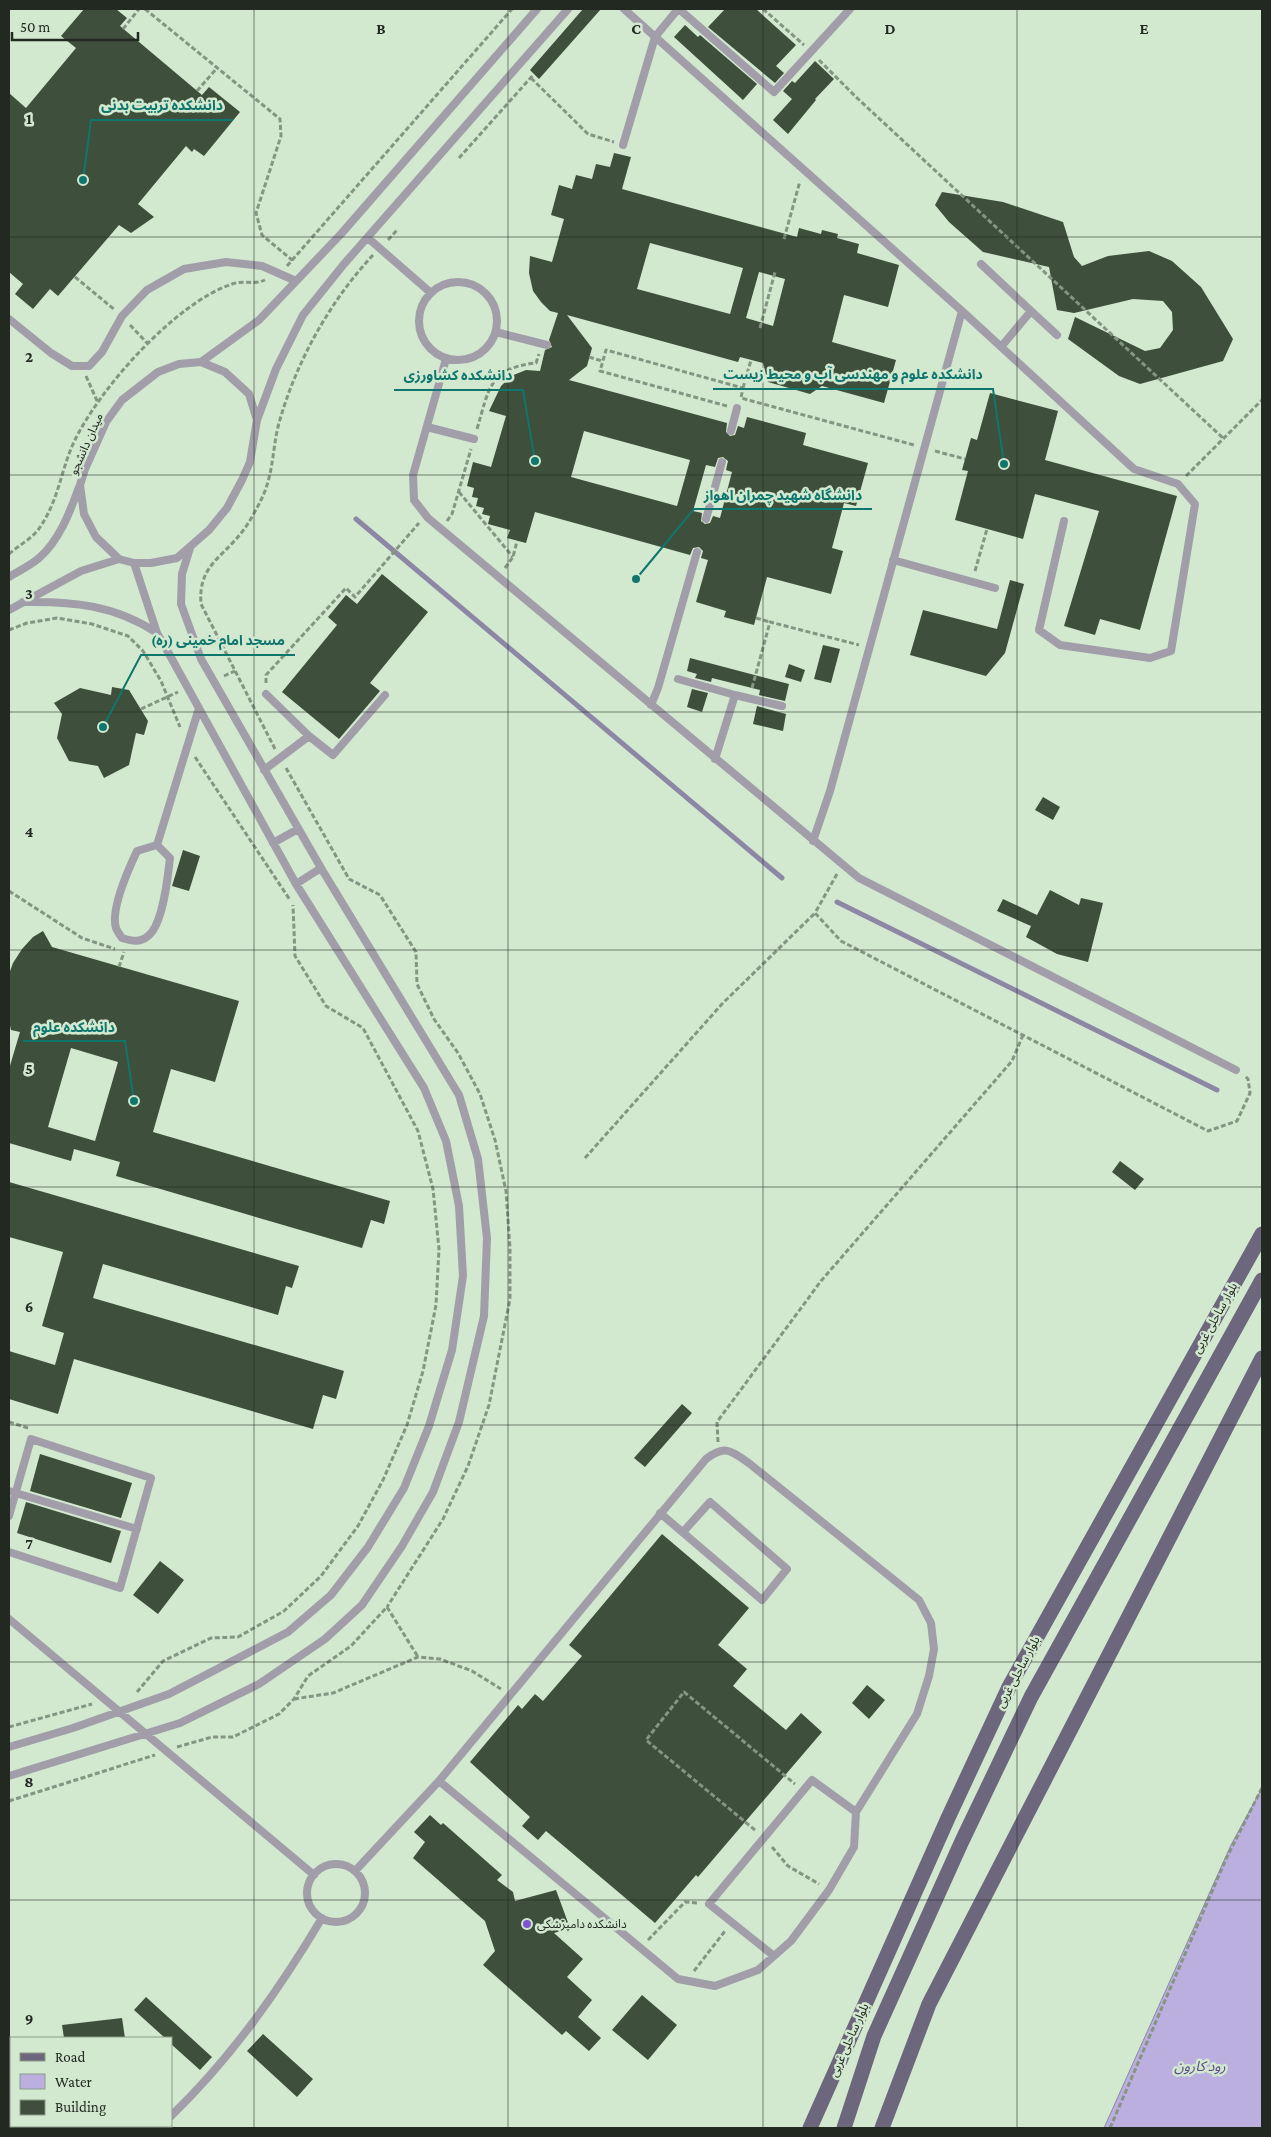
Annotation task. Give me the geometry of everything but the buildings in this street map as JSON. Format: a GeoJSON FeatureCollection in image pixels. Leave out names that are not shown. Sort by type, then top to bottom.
{"type":"FeatureCollection","features":[{"type":"Feature","properties":{"kind":"main road","name":"بلوار ساحلی غربی"},"geometry":{"type":"LineString","coordinates":[[810,2128],[948,1818],[1009,1687],[1262,1234]]}},
{"type":"Feature","properties":{"kind":"main road","name":"بلوار ساحلی غربی"},"geometry":{"type":"LineString","coordinates":[[844,2128],[874,2036],[962,1841],[1031,1697],[1262,1280]]}},
{"type":"Feature","properties":{"kind":"main road"},"geometry":{"type":"LineString","coordinates":[[882,2128],[929,2004],[1262,1358]]}},
{"type":"Feature","properties":{"kind":"lane"},"geometry":{"type":"LineString","coordinates":[[201,362],[259,320],[341,234],[537,9]]}},
{"type":"Feature","properties":{"kind":"lane"},"geometry":{"type":"LineString","coordinates":[[258,420],[276,369],[304,315],[368,238],[568,9]]}},
{"type":"Feature","properties":{"kind":"lane"},"geometry":{"type":"LineString","coordinates":[[624,9],[962,310],[1134,469],[1178,484],[1195,504],[1193,529],[1171,651],[1150,658],[1060,646],[1039,630],[1064,521]]}},
{"type":"Feature","properties":{"kind":"lane"},"geometry":{"type":"LineString","coordinates":[[623,145],[655,37],[679,9],[774,92],[850,9]]}},
{"type":"Feature","properties":{"kind":"lane"},"geometry":{"type":"LineString","coordinates":[[368,238],[430,293]]}},
{"type":"Feature","properties":{"kind":"lane"},"geometry":{"type":"LineString","coordinates":[[9,319],[51,353],[72,366],[89,366],[102,352],[122,316],[147,290],[184,269],[226,262],[262,266],[296,281]]}},
{"type":"Feature","properties":{"kind":"lane"},"geometry":{"type":"LineString","coordinates":[[981,264],[1057,334]]}},
{"type":"Feature","properties":{"kind":"lane"},"geometry":{"type":"LineString","coordinates":[[462,281],[480,287],[493,300],[498,319],[496,332],[495,338],[482,353],[465,360],[446,358],[429,348],[420,332],[419,313],[430,293],[443,284],[462,281]]}},
{"type":"Feature","properties":{"kind":"lane"},"geometry":{"type":"LineString","coordinates":[[813,841],[830,791],[962,310]]}},
{"type":"Feature","properties":{"kind":"lane"},"geometry":{"type":"LineString","coordinates":[[1001,347],[1032,311]]}},
{"type":"Feature","properties":{"kind":"lane"},"geometry":{"type":"LineString","coordinates":[[496,332],[544,344]]}},
{"type":"Feature","properties":{"kind":"lane"},"geometry":{"type":"LineString","coordinates":[[446,358],[413,475],[414,500],[441,528],[650,705],[859,878],[1236,1070]]}},
{"type":"Feature","properties":{"kind":"lane","name":"میدان دانشجو"},"geometry":{"type":"LineString","coordinates":[[201,362],[225,372],[249,394],[258,420],[250,462],[242,480],[227,508],[209,530],[190,548],[177,558],[151,563],[134,563],[119,559],[104,548],[89,526],[84,514],[80,485],[106,422],[122,400],[158,372],[179,364],[201,362]]}},
{"type":"Feature","properties":{"kind":"lane"},"geometry":{"type":"LineString","coordinates":[[731,431],[737,408]]}},
{"type":"Feature","properties":{"kind":"lane"},"geometry":{"type":"LineString","coordinates":[[427,427],[474,439]]}},
{"type":"Feature","properties":{"kind":"lane"},"geometry":{"type":"LineString","coordinates":[[706,520],[722,462]]}},
{"type":"Feature","properties":{"kind":"lane"},"geometry":{"type":"LineString","coordinates":[[9,577],[39,558],[67,520],[80,485]]}},
{"type":"Feature","properties":{"kind":"lane"},"geometry":{"type":"LineString","coordinates":[[9,1776],[180,1723],[259,1684],[325,1639],[362,1604],[402,1546],[433,1492],[458,1422],[484,1316],[487,1238],[478,1159],[459,1094],[321,868],[201,659],[181,604],[182,574],[190,548]]}},
{"type":"Feature","properties":{"kind":"lane"},"geometry":{"type":"LineString","coordinates":[[650,705],[658,688],[697,552]]}},
{"type":"Feature","properties":{"kind":"lane"},"geometry":{"type":"LineString","coordinates":[[9,610],[81,571],[119,559]]}},
{"type":"Feature","properties":{"kind":"lane"},"geometry":{"type":"LineString","coordinates":[[893,560],[995,588]]}},
{"type":"Feature","properties":{"kind":"lane"},"geometry":{"type":"LineString","coordinates":[[9,1746],[170,1694],[288,1632],[331,1595],[368,1547],[404,1488],[429,1426],[452,1350],[463,1276],[459,1206],[446,1141],[424,1088],[296,884],[157,633],[134,563]]}},
{"type":"Feature","properties":{"kind":"lane"},"geometry":{"type":"LineString","coordinates":[[23,602],[58,602],[112,610],[137,620],[157,633]]}},
{"type":"Feature","properties":{"kind":"lane"},"geometry":{"type":"LineString","coordinates":[[678,679],[782,706]]}},
{"type":"Feature","properties":{"kind":"lane"},"geometry":{"type":"LineString","coordinates":[[266,694],[309,736],[333,755],[385,695]]}},
{"type":"Feature","properties":{"kind":"lane"},"geometry":{"type":"LineString","coordinates":[[715,759],[735,695]]}},
{"type":"Feature","properties":{"kind":"lane"},"geometry":{"type":"LineString","coordinates":[[157,845],[199,708]]}},
{"type":"Feature","properties":{"kind":"lane"},"geometry":{"type":"LineString","coordinates":[[264,770],[309,736]]}},
{"type":"Feature","properties":{"kind":"lane"},"geometry":{"type":"LineString","coordinates":[[273,843],[298,829]]}},
{"type":"Feature","properties":{"kind":"lane"},"geometry":{"type":"LineString","coordinates":[[157,845],[170,858],[168,878],[156,928],[148,937],[135,942],[122,938],[116,927],[116,911],[126,873],[137,851],[157,845]]}},
{"type":"Feature","properties":{"kind":"lane"},"geometry":{"type":"LineString","coordinates":[[296,884],[321,868]]}},
{"type":"Feature","properties":{"kind":"lane"},"geometry":{"type":"LineString","coordinates":[[9,1516],[12,1492],[31,1439],[151,1478],[120,1588],[9,1552]]}},
{"type":"Feature","properties":{"kind":"lane"},"geometry":{"type":"LineString","coordinates":[[355,1872],[439,1781],[660,1513],[706,1459],[718,1450],[729,1450],[750,1464],[919,1600],[931,1624],[934,1649],[929,1676],[916,1714],[856,1812],[854,1847],[829,1890],[791,1941],[758,1970],[715,1986],[678,1979],[439,1781]]}},
{"type":"Feature","properties":{"kind":"lane"},"geometry":{"type":"LineString","coordinates":[[12,1492],[137,1529]]}},
{"type":"Feature","properties":{"kind":"lane"},"geometry":{"type":"LineString","coordinates":[[660,1513],[762,1600],[787,1569],[710,1502],[683,1532]]}},
{"type":"Feature","properties":{"kind":"lane"},"geometry":{"type":"LineString","coordinates":[[9,1618],[314,1875]]}},
{"type":"Feature","properties":{"kind":"lane"},"geometry":{"type":"LineString","coordinates":[[774,1956],[709,1904],[812,1780],[856,1812]]}},
{"type":"Feature","properties":{"kind":"lane"},"geometry":{"type":"LineString","coordinates":[[331,1864],[344,1865],[355,1872],[363,1882],[365,1895],[362,1908],[353,1917],[341,1922],[328,1921],[316,1915],[309,1904],[307,1891],[314,1875],[319,1869],[331,1864]]}},
{"type":"Feature","properties":{"kind":"lane"},"geometry":{"type":"LineString","coordinates":[[172,2115],[203,2085],[244,2036],[293,1967],[322,1918]]}},
{"type":"Feature","properties":{"kind":"path"},"geometry":{"type":"LineString","coordinates":[[123,29],[139,9]]}},
{"type":"Feature","properties":{"kind":"path"},"geometry":{"type":"LineString","coordinates":[[145,9],[280,119],[281,136],[256,213],[262,235],[292,260]]}},
{"type":"Feature","properties":{"kind":"path"},"geometry":{"type":"LineString","coordinates":[[280,274],[512,9]]}},
{"type":"Feature","properties":{"kind":"path"},"geometry":{"type":"LineString","coordinates":[[764,9],[1223,438]]}},
{"type":"Feature","properties":{"kind":"path"},"geometry":{"type":"LineString","coordinates":[[197,91],[217,68]]}},
{"type":"Feature","properties":{"kind":"path"},"geometry":{"type":"LineString","coordinates":[[459,158],[534,74]]}},
{"type":"Feature","properties":{"kind":"path"},"geometry":{"type":"LineString","coordinates":[[531,78],[588,134],[623,145]]}},
{"type":"Feature","properties":{"kind":"path"},"geometry":{"type":"LineString","coordinates":[[784,239],[798,184],[806,171]]}},
{"type":"Feature","properties":{"kind":"path"},"geometry":{"type":"LineString","coordinates":[[9,1801],[131,1764],[192,1741],[212,1737],[233,1737],[280,1714],[294,1699],[308,1676],[351,1646],[387,1607],[443,1519],[468,1466],[489,1405],[510,1299],[510,1248],[506,1191],[495,1140],[480,1094],[458,1053],[434,1019],[417,984],[416,952],[380,894],[349,880],[280,758],[201,604],[200,589],[204,573],[242,532],[262,499],[273,467],[278,425],[288,396],[308,351],[330,311],[360,269],[398,230]]}},
{"type":"Feature","properties":{"kind":"path"},"geometry":{"type":"LineString","coordinates":[[760,328],[775,272]]}},
{"type":"Feature","properties":{"kind":"path"},"geometry":{"type":"LineString","coordinates":[[441,528],[452,514],[489,389],[496,377],[517,365],[536,363],[544,344]]}},
{"type":"Feature","properties":{"kind":"path"},"geometry":{"type":"LineString","coordinates":[[589,357],[602,361]]}},
{"type":"Feature","properties":{"kind":"path"},"geometry":{"type":"LineString","coordinates":[[743,388],[751,360]]}},
{"type":"Feature","properties":{"kind":"path"},"geometry":{"type":"LineString","coordinates":[[82,366],[98,403]]}},
{"type":"Feature","properties":{"kind":"path"},"geometry":{"type":"LineString","coordinates":[[1178,484],[1262,400]]}},
{"type":"Feature","properties":{"kind":"path"},"geometry":{"type":"LineString","coordinates":[[459,492],[513,557]]}},
{"type":"Feature","properties":{"kind":"path"},"geometry":{"type":"LineString","coordinates":[[266,694],[266,675],[346,588],[355,597],[426,514]]}},
{"type":"Feature","properties":{"kind":"path"},"geometry":{"type":"LineString","coordinates":[[972,582],[987,529]]}},
{"type":"Feature","properties":{"kind":"path"},"geometry":{"type":"LineString","coordinates":[[498,576],[513,557],[517,541]]}},
{"type":"Feature","properties":{"kind":"path"},"geometry":{"type":"LineString","coordinates":[[9,630],[28,623],[56,618],[92,624],[128,636],[143,651],[161,681],[187,746],[294,906],[295,956],[326,1006],[363,1028],[418,1131],[433,1189],[439,1249],[436,1305],[423,1371],[407,1425],[383,1480],[358,1526],[321,1576],[284,1611],[238,1637],[211,1638],[163,1661],[136,1694]]}},
{"type":"Feature","properties":{"kind":"path"},"geometry":{"type":"LineString","coordinates":[[756,618],[869,648]]}},
{"type":"Feature","properties":{"kind":"path"},"geometry":{"type":"LineString","coordinates":[[749,698],[770,622]]}},
{"type":"Feature","properties":{"kind":"path"},"geometry":{"type":"LineString","coordinates":[[585,1158],[722,1004],[815,913],[842,864]]}},
{"type":"Feature","properties":{"kind":"path"},"geometry":{"type":"LineString","coordinates":[[9,891],[82,938],[124,952]]}},
{"type":"Feature","properties":{"kind":"path"},"geometry":{"type":"LineString","coordinates":[[815,913],[841,941],[1208,1131],[1237,1120],[1250,1092],[1248,1079],[1236,1070]]}},
{"type":"Feature","properties":{"kind":"path"},"geometry":{"type":"LineString","coordinates":[[119,967],[128,940]]}},
{"type":"Feature","properties":{"kind":"path"},"geometry":{"type":"LineString","coordinates":[[718,1450],[717,1422],[722,1414],[822,1281],[1012,1061],[1023,1035]]}},
{"type":"Feature","properties":{"kind":"path"},"geometry":{"type":"LineString","coordinates":[[387,1607],[418,1657]]}},
{"type":"Feature","properties":{"kind":"path"},"geometry":{"type":"LineString","coordinates":[[294,1699],[333,1693],[418,1657],[440,1659],[472,1671],[511,1695]]}},
{"type":"Feature","properties":{"kind":"path"},"geometry":{"type":"LineString","coordinates":[[803,1791],[684,1692],[646,1740],[764,1838],[788,1866],[829,1890]]}},
{"type":"Feature","properties":{"kind":"path"},"geometry":{"type":"LineString","coordinates":[[9,1727],[106,1700]]}},
{"type":"Feature","properties":{"kind":"path"},"geometry":{"type":"LineString","coordinates":[[1110,2128],[1226,1859],[1262,1788]]}},
{"type":"Feature","properties":{"kind":"path"},"geometry":{"type":"LineString","coordinates":[[640,1948],[685,1902],[709,1904]]}},
{"type":"Feature","properties":{"kind":"path"},"geometry":{"type":"LineString","coordinates":[[687,1980],[732,1922]]}},
{"type":"Feature","properties":{"kind":"water","name":"رود کارون"},"geometry":{"type":"Polygon","coordinates":[[[1262,1788],[1262,2128],[1104,2128],[1231,1845],[1262,1788]]]}},
{"type":"Feature","properties":{"kind":"waterway"},"geometry":{"type":"LineString","coordinates":[[356,519],[782,878]]}},
{"type":"Feature","properties":{"kind":"waterway"},"geometry":{"type":"LineString","coordinates":[[837,902],[1217,1090]]}},
{"type":"Feature","properties":{"kind":"place","name":"دانشکده تربیت بدنی"},"geometry":{"type":"Point","coordinates":[83,180]}},
{"type":"Feature","properties":{"kind":"place","name":"دانشکده کشاورزی"},"geometry":{"type":"Point","coordinates":[535,461]}},
{"type":"Feature","properties":{"kind":"place","name":"دانشکده علوم و مهندسی آب و محیط زیست"},"geometry":{"type":"Point","coordinates":[1004,464]}},
{"type":"Feature","properties":{"kind":"place","name":"دانشگاه شهید چمران اهواز"},"geometry":{"type":"Point","coordinates":[636,579]}},
{"type":"Feature","properties":{"kind":"place","name":"مسجد امام خمینی (ره)"},"geometry":{"type":"Point","coordinates":[103,727]}},
{"type":"Feature","properties":{"kind":"place","name":"دانشکده علوم"},"geometry":{"type":"Point","coordinates":[134,1101]}},
{"type":"Feature","properties":{"kind":"place","name":"دانشکده دامپزشکی"},"geometry":{"type":"Point","coordinates":[527,1924]}}]}
